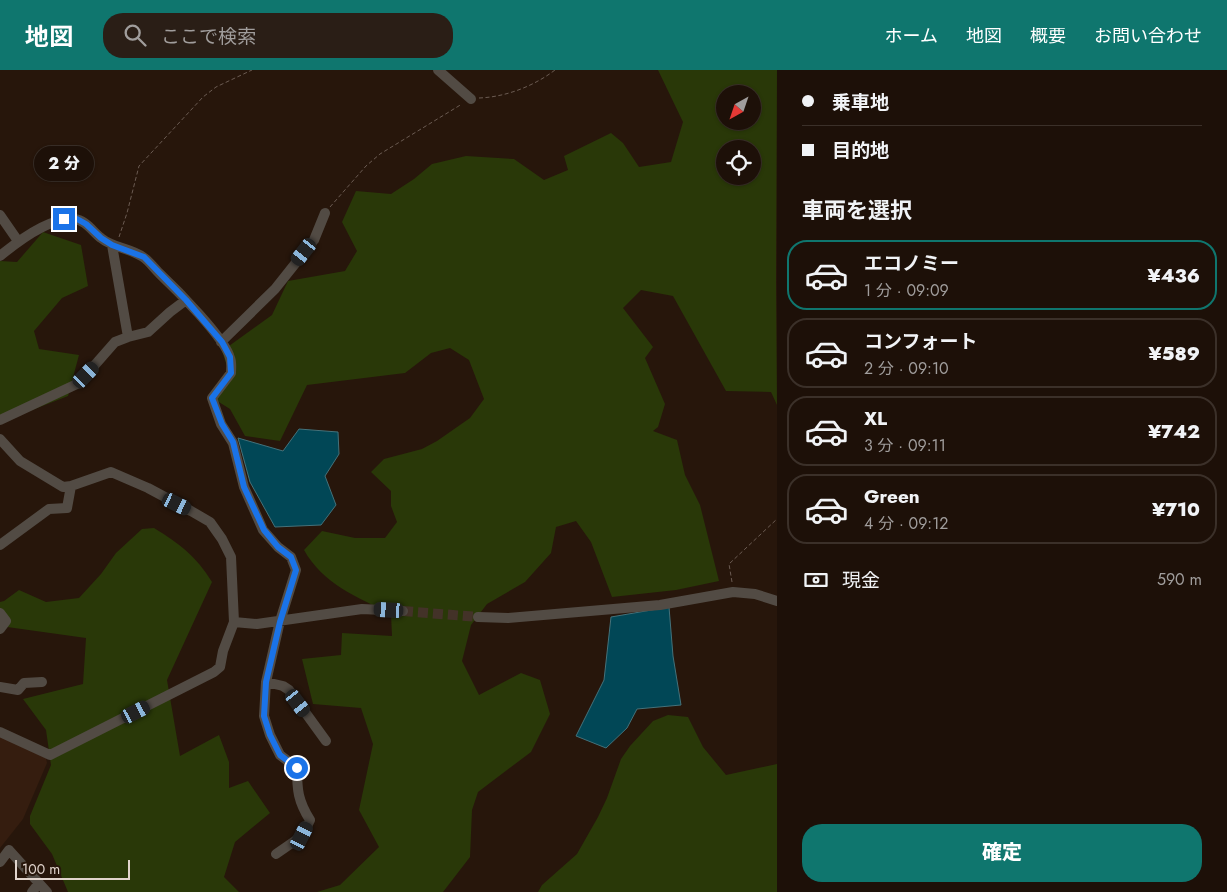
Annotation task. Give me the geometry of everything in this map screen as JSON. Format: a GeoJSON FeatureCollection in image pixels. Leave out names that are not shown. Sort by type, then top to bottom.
{"type":"FeatureCollection","features":[{"type":"Feature","properties":{"kind":"street"},"geometry":{"type":"LineString","coordinates":[[438,70],[470,99]]}},
{"type":"Feature","properties":{"kind":"street"},"geometry":{"type":"LineString","coordinates":[[222,342],[275,289],[314,240],[325,213]]}},
{"type":"Feature","properties":{"kind":"street"},"geometry":{"type":"LineString","coordinates":[[0,215],[18,241]]}},
{"type":"Feature","properties":{"kind":"street"},"geometry":{"type":"LineString","coordinates":[[0,256],[18,241],[53,222],[64,219],[77,219],[112,245],[144,257],[186,300],[222,342],[230,357],[231,373],[212,398],[222,424],[233,442],[244,487],[264,530],[278,547],[291,557],[296,570],[280,622],[266,682],[264,716],[270,735],[280,755],[297,768],[297,790],[302,807],[310,820],[302,836],[276,854]]}},
{"type":"Feature","properties":{"kind":"street"},"geometry":{"type":"LineString","coordinates":[[112,245],[128,337]]}},
{"type":"Feature","properties":{"kind":"street"},"geometry":{"type":"LineString","coordinates":[[0,420],[79,383],[115,342],[148,332],[186,300]]}},
{"type":"Feature","properties":{"kind":"street"},"geometry":{"type":"LineString","coordinates":[[0,439],[20,460],[64,487],[111,472],[148,488],[210,522],[222,539],[230,557],[234,622],[223,651],[220,667],[214,672],[50,755],[0,732]]}},
{"type":"Feature","properties":{"kind":"street"},"geometry":{"type":"LineString","coordinates":[[0,545],[49,509],[67,508],[71,486]]}},
{"type":"Feature","properties":{"kind":"street"},"geometry":{"type":"LineString","coordinates":[[478,617],[518,617],[660,606],[733,592],[755,594],[777,600]]}},
{"type":"Feature","properties":{"kind":"street"},"geometry":{"type":"LineString","coordinates":[[234,622],[256,624],[280,622],[362,609],[403,610]]}},
{"type":"Feature","properties":{"kind":"street"},"geometry":{"type":"LineString","coordinates":[[0,613],[6,621],[0,629]]}},
{"type":"Feature","properties":{"kind":"street"},"geometry":{"type":"LineString","coordinates":[[0,687],[18,690],[24,683],[42,682]]}},
{"type":"Feature","properties":{"kind":"street"},"geometry":{"type":"LineString","coordinates":[[266,682],[283,686],[289,690],[326,741]]}},
{"type":"Feature","properties":{"kind":"street"},"geometry":{"type":"LineString","coordinates":[[0,862],[10,850],[47,892]]}},
{"type":"Feature","properties":{"kind":"street"},"geometry":{"type":"LineString","coordinates":[[32,892],[39,883]]}},
{"type":"Feature","properties":{"kind":"path"},"geometry":{"type":"LineString","coordinates":[[112,245],[117,240],[127,212],[139,166],[203,97],[216,87],[252,70]]}},
{"type":"Feature","properties":{"kind":"path"},"geometry":{"type":"LineString","coordinates":[[325,213],[366,166],[380,154],[470,99],[491,98],[511,92],[544,78],[555,70]]}},
{"type":"Feature","properties":{"kind":"path"},"geometry":{"type":"LineString","coordinates":[[733,592],[729,564],[777,519]]}},
{"type":"Feature","properties":{"kind":"shaded area"},"geometry":{"type":"Polygon","coordinates":[[[0,736],[46,758],[47,763],[23,819],[0,848],[0,736]]]}},
{"type":"Feature","properties":{"kind":"green space"},"geometry":{"type":"Polygon","coordinates":[[[658,70],[777,70],[777,405],[771,392],[726,391],[673,296],[641,290],[623,308],[653,347],[645,358],[665,404],[658,427],[653,431],[677,440],[685,475],[700,505],[719,581],[676,590],[612,597],[591,542],[576,521],[556,527],[551,553],[525,582],[487,604],[471,625],[462,661],[479,695],[521,673],[540,680],[550,714],[531,752],[478,792],[472,810],[470,857],[443,892],[317,892],[340,885],[379,847],[359,810],[373,744],[361,708],[313,704],[302,659],[341,655],[342,633],[392,636],[391,614],[331,581],[312,562],[304,550],[322,531],[355,538],[385,538],[397,522],[391,506],[391,491],[371,472],[384,459],[422,449],[437,441],[470,418],[484,399],[469,360],[450,348],[431,353],[405,373],[307,385],[280,441],[245,436],[230,409],[214,399],[229,373],[222,351],[272,315],[288,281],[345,271],[357,251],[342,222],[356,191],[391,194],[432,164],[466,156],[514,159],[544,180],[568,170],[564,156],[611,133],[623,143],[639,167],[671,162],[683,122],[658,70]]]}},
{"type":"Feature","properties":{"kind":"green space"},"geometry":{"type":"Polygon","coordinates":[[[43,232],[81,245],[88,286],[62,298],[34,331],[39,349],[79,355],[68,396],[27,412],[0,415],[0,261],[17,262],[43,232]]]}},
{"type":"Feature","properties":{"kind":"green space"},"geometry":{"type":"Polygon","coordinates":[[[154,528],[187,551],[212,582],[167,680],[180,756],[219,735],[229,762],[229,788],[248,781],[270,813],[235,842],[224,877],[239,892],[68,892],[52,854],[30,824],[30,816],[51,765],[46,730],[23,699],[83,684],[86,638],[0,626],[0,602],[19,590],[46,602],[79,598],[101,574],[116,553],[142,529],[154,528]]]}},
{"type":"Feature","properties":{"kind":"green space"},"geometry":{"type":"Polygon","coordinates":[[[668,715],[688,717],[703,747],[726,775],[777,764],[777,892],[538,892],[542,885],[577,854],[598,817],[621,759],[630,746],[653,721],[668,715]]]}},
{"type":"Feature","properties":{"kind":"water"},"geometry":{"type":"Polygon","coordinates":[[[299,429],[338,432],[339,454],[325,476],[336,505],[321,525],[275,527],[250,482],[238,438],[283,451],[299,429]]]}},
{"type":"Feature","properties":{"kind":"water"},"geometry":{"type":"Polygon","coordinates":[[[669,607],[673,656],[681,705],[637,709],[627,728],[606,748],[576,736],[604,680],[611,617],[669,607]]]}},
{"type":"Feature","properties":{"kind":"tunnel"},"geometry":{"type":"LineString","coordinates":[[403,611],[478,617]]}},
{"type":"Feature","properties":{"kind":"route"},"geometry":{"type":"LineString","coordinates":[[64,219],[77,219],[112,245],[144,257],[186,300],[222,342],[230,357],[231,373],[212,398],[222,424],[233,442],[244,487],[264,530],[278,547],[291,557],[296,570],[280,622],[266,682],[264,716],[270,735],[280,755],[297,768]]}}]}
